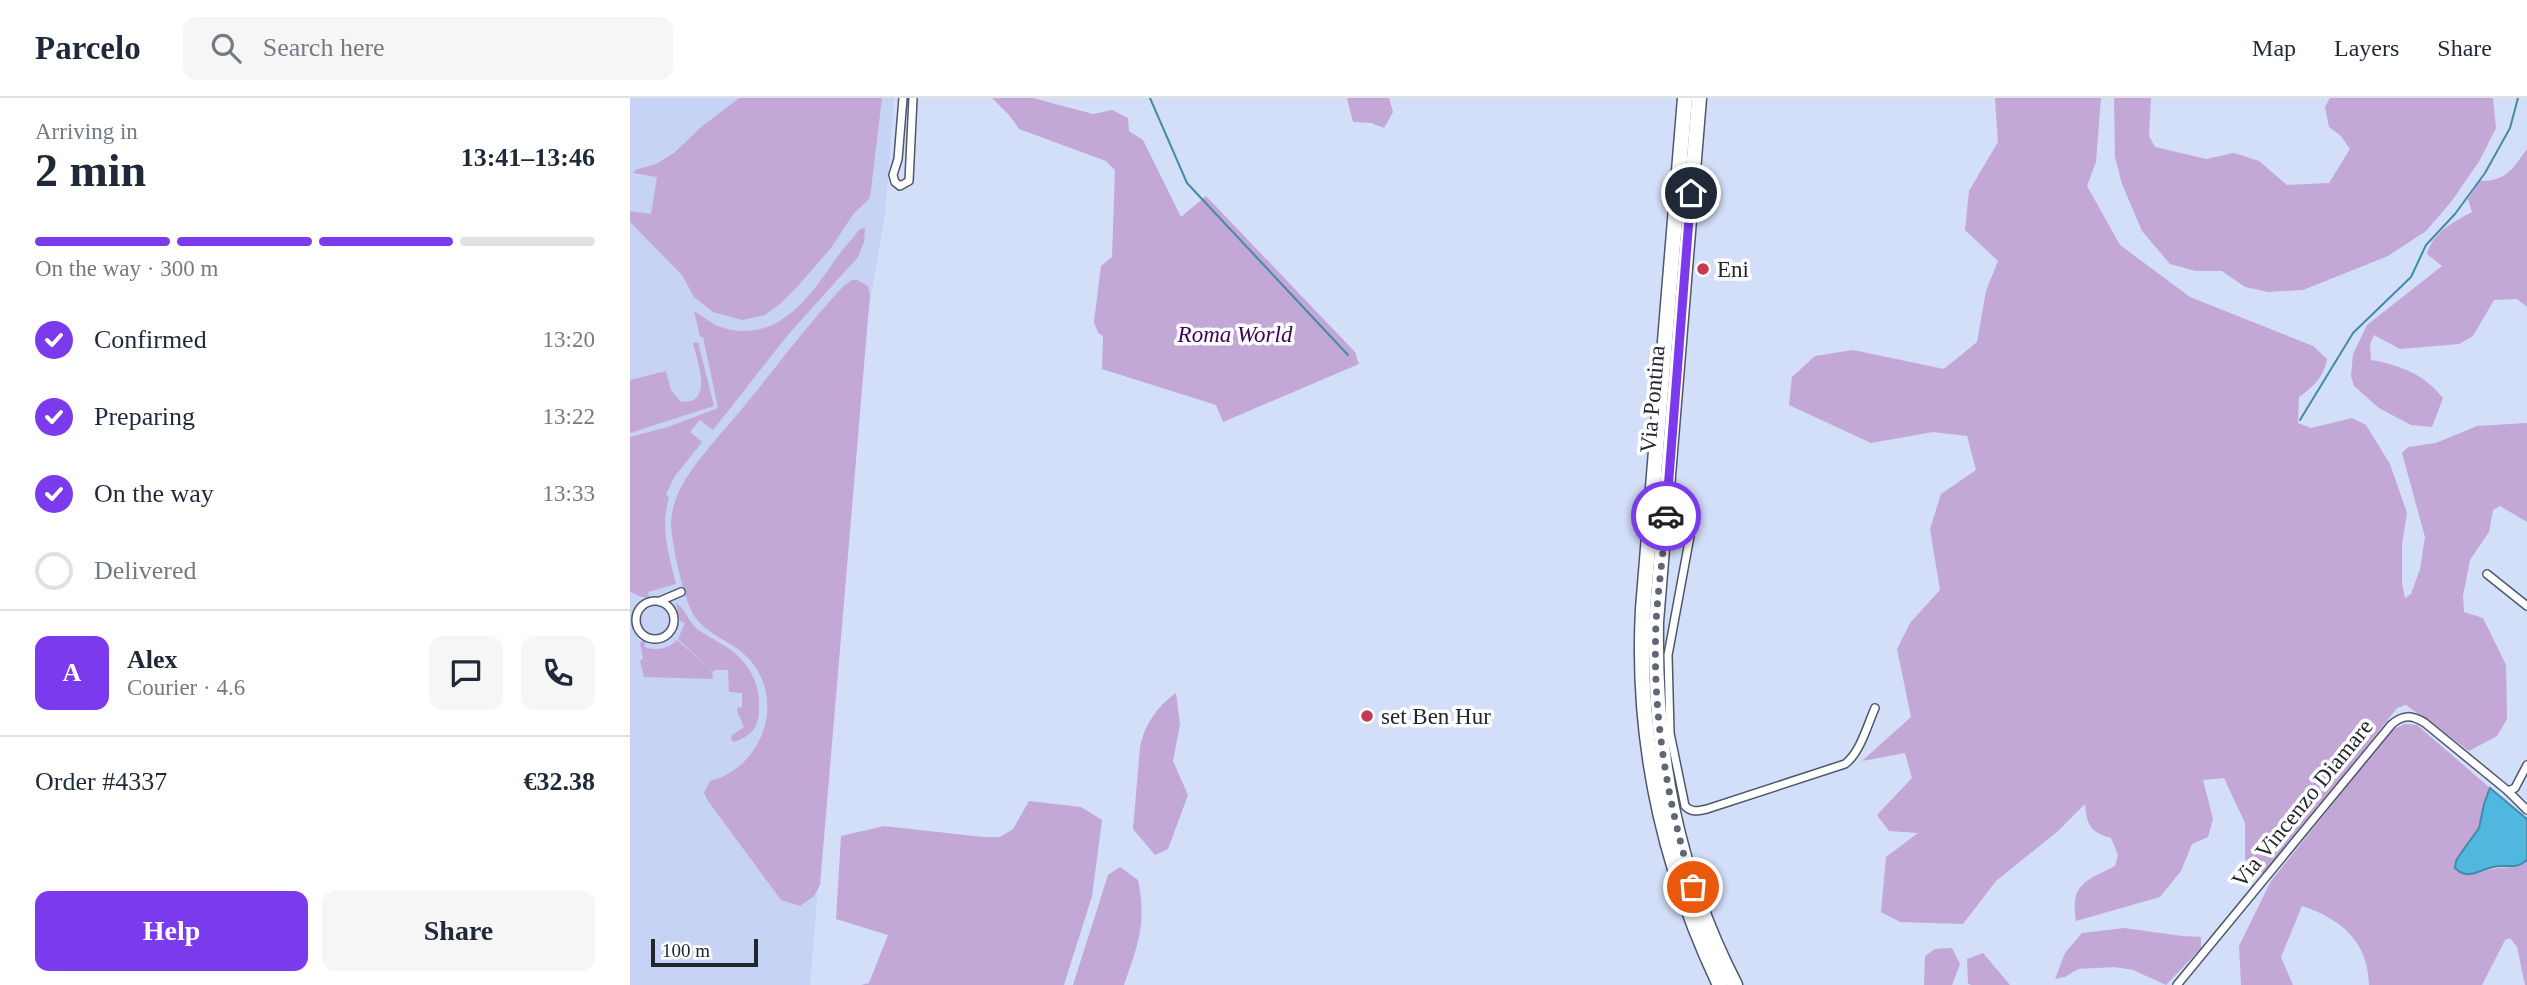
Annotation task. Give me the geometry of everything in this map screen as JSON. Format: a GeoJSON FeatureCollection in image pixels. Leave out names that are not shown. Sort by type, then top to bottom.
{"type":"FeatureCollection","features":[{"type":"Feature","properties":{"kind":"highway"},"geometry":{"type":"LineString","coordinates":[[1679,98],[1678,111],[1682,131]]}},
{"type":"Feature","properties":{"kind":"highway","name":"Via Pontina"},"geometry":{"type":"LineString","coordinates":[[1685,98],[1643,609],[1642,678],[1650,765],[1667,844],[1689,913],[1720,985]]}},
{"type":"Feature","properties":{"kind":"highway","name":"Via Pontina"},"geometry":{"type":"LineString","coordinates":[[1699,98],[1656,643],[1657,708],[1663,765],[1677,832],[1708,929],[1735,985]]}},
{"type":"Feature","properties":{"kind":"street"},"geometry":{"type":"LineString","coordinates":[[903,98],[898,159],[893,175],[900,186],[909,181],[913,98]]}},
{"type":"Feature","properties":{"kind":"street"},"geometry":{"type":"LineString","coordinates":[[1666,519],[1686,526],[1690,536],[1668,655],[1671,733],[1685,806],[1688,809],[1695,812],[1707,809],[1845,764],[1851,760],[1875,708]]}},
{"type":"Feature","properties":{"kind":"street"},"geometry":{"type":"LineString","coordinates":[[2487,574],[2527,606]]}},
{"type":"Feature","properties":{"kind":"street"},"geometry":{"type":"LineString","coordinates":[[660,601],[670,608],[673,626],[666,636],[648,638],[638,630],[635,618],[641,606],[681,592]]}},
{"type":"Feature","properties":{"kind":"street","name":"Via Vincenzo Diamare"},"geometry":{"type":"LineString","coordinates":[[2177,985],[2391,725],[2400,718],[2411,717],[2425,723],[2508,791],[2527,810]]}},
{"type":"Feature","properties":{"kind":"street"},"geometry":{"type":"LineString","coordinates":[[2508,791],[2515,788],[2527,765]]}},
{"type":"Feature","properties":{"kind":"shaded area"},"geometry":{"type":"Polygon","coordinates":[[[630,98],[894,98],[885,214],[863,343],[810,985],[630,985],[630,98]]]}},
{"type":"Feature","properties":{"kind":"green space"},"geometry":{"type":"Polygon","coordinates":[[[739,98],[882,98],[870,198],[854,213],[831,248],[781,303],[765,315],[742,320],[713,312],[694,297],[682,275],[630,222],[630,211],[651,214],[657,177],[633,173],[635,170],[656,164],[674,153],[700,128],[739,98]]]}},
{"type":"Feature","properties":{"kind":"green space","name":"Roma World"},"geometry":{"type":"Polygon","coordinates":[[[992,98],[1033,98],[1093,114],[1112,110],[1128,118],[1129,131],[1143,140],[1181,217],[1206,196],[1355,352],[1359,364],[1223,422],[1216,405],[1102,369],[1103,336],[1098,333],[1094,322],[1101,266],[1112,257],[1115,170],[1106,161],[1019,129],[992,98]]]}},
{"type":"Feature","properties":{"kind":"green space"},"geometry":{"type":"Polygon","coordinates":[[[1347,98],[1389,98],[1393,112],[1384,128],[1371,123],[1353,122],[1347,98]]]}},
{"type":"Feature","properties":{"kind":"green space"},"geometry":{"type":"Polygon","coordinates":[[[1995,98],[2101,98],[2096,162],[2087,186],[2120,245],[2190,297],[2313,346],[2327,359],[2318,381],[2299,397],[2298,423],[2311,428],[2352,418],[2366,425],[2390,464],[2407,513],[2402,544],[2402,583],[2405,598],[2411,594],[2420,569],[2425,537],[2402,453],[2408,447],[2436,443],[2477,426],[2527,423],[2527,522],[2500,506],[2493,510],[2489,532],[2470,560],[2463,596],[2464,612],[2483,618],[2506,665],[2507,719],[2497,736],[2469,751],[2406,705],[2397,708],[2265,875],[2245,859],[2245,823],[2224,778],[2203,780],[2213,819],[2208,837],[2192,844],[2181,871],[2160,897],[2076,921],[2075,898],[2078,891],[2088,880],[2115,866],[2118,855],[2111,838],[2098,833],[2090,826],[2085,804],[2058,831],[1996,881],[1963,924],[1900,922],[1881,912],[1886,857],[1918,833],[1889,831],[1877,815],[1912,778],[1905,753],[1862,761],[1911,717],[1897,649],[1910,623],[1940,590],[1930,529],[1941,494],[1976,470],[1967,436],[1933,432],[1871,443],[1789,405],[1792,377],[1815,356],[1853,350],[1944,369],[1977,342],[1986,291],[1998,261],[1965,230],[1969,191],[1998,142],[1995,98]]]}},
{"type":"Feature","properties":{"kind":"green space"},"geometry":{"type":"Polygon","coordinates":[[[2114,98],[2151,98],[2149,136],[2155,147],[2206,159],[2234,153],[2259,161],[2287,185],[2329,183],[2350,149],[2341,136],[2329,127],[2325,107],[2330,98],[2493,98],[2496,128],[2480,160],[2451,202],[2426,231],[2388,256],[2303,290],[2268,292],[2245,287],[2222,271],[2196,271],[2170,264],[2142,231],[2122,184],[2115,157],[2114,98]]]}},
{"type":"Feature","properties":{"kind":"green space"},"geometry":{"type":"Polygon","coordinates":[[[2527,149],[2527,307],[2517,299],[2494,300],[2473,336],[2459,344],[2400,349],[2374,335],[2370,344],[2371,360],[2411,372],[2428,383],[2443,398],[2432,427],[2411,425],[2379,408],[2354,386],[2351,376],[2353,354],[2367,325],[2442,266],[2427,254],[2430,246],[2445,228],[2472,212],[2468,199],[2480,181],[2497,179],[2508,173],[2527,149]]]}},
{"type":"Feature","properties":{"kind":"green space"},"geometry":{"type":"Polygon","coordinates":[[[865,228],[864,242],[858,257],[787,336],[713,430],[700,420],[690,432],[702,442],[675,476],[666,494],[669,498],[665,520],[666,541],[676,584],[648,592],[649,597],[630,591],[630,437],[668,427],[718,408],[703,337],[700,337],[694,311],[713,324],[727,329],[762,329],[776,323],[802,303],[860,229],[865,228]]]}},
{"type":"Feature","properties":{"kind":"green space"},"geometry":{"type":"Polygon","coordinates":[[[852,280],[868,286],[870,295],[820,885],[814,896],[800,906],[781,900],[704,793],[710,781],[728,774],[755,748],[767,713],[766,694],[760,676],[749,659],[706,629],[691,610],[676,559],[671,519],[679,490],[699,460],[812,322],[852,280]]]}},
{"type":"Feature","properties":{"kind":"green space"},"geometry":{"type":"Polygon","coordinates":[[[698,342],[714,406],[630,433],[630,380],[666,371],[671,390],[680,401],[691,401],[697,397],[701,390],[701,381],[693,343],[698,342]]]}},
{"type":"Feature","properties":{"kind":"green space"},"geometry":{"type":"Polygon","coordinates":[[[676,603],[696,628],[732,651],[751,673],[758,691],[758,718],[752,732],[739,740],[734,742],[731,739],[732,735],[744,727],[737,711],[737,708],[742,707],[742,693],[729,692],[728,670],[713,672],[707,666],[713,679],[644,677],[640,661],[643,658],[640,644],[643,640],[646,641],[644,647],[658,649],[677,640],[706,665],[678,639],[685,623],[680,621],[676,603]]]}},
{"type":"Feature","properties":{"kind":"green space"},"geometry":{"type":"Polygon","coordinates":[[[1176,693],[1180,724],[1173,761],[1188,795],[1168,849],[1155,855],[1133,829],[1140,747],[1153,717],[1176,693]]]}},
{"type":"Feature","properties":{"kind":"green space"},"geometry":{"type":"Polygon","coordinates":[[[2405,724],[2417,725],[2490,788],[2479,828],[2461,853],[2480,873],[2516,866],[2527,860],[2527,985],[2517,947],[2510,938],[2505,940],[2482,985],[2369,985],[2364,956],[2350,934],[2329,918],[2302,906],[2281,957],[2293,985],[2241,985],[2239,946],[2271,881],[2392,730],[2405,724]]]}},
{"type":"Feature","properties":{"kind":"green space"},"geometry":{"type":"Polygon","coordinates":[[[1029,801],[1081,807],[1102,820],[1092,896],[1064,985],[861,985],[869,983],[888,935],[836,919],[841,836],[884,826],[1000,837],[1013,829],[1029,801]]]}},
{"type":"Feature","properties":{"kind":"green space"},"geometry":{"type":"Polygon","coordinates":[[[1120,867],[1138,880],[1142,909],[1140,934],[1124,985],[1073,985],[1108,875],[1120,867]]]}},
{"type":"Feature","properties":{"kind":"green space"},"geometry":{"type":"Polygon","coordinates":[[[2124,928],[2201,937],[2201,948],[2166,985],[2133,970],[2115,967],[2078,969],[2065,977],[2055,979],[2065,953],[2082,933],[2124,928]]]}},
{"type":"Feature","properties":{"kind":"green space"},"geometry":{"type":"Polygon","coordinates":[[[1952,948],[1960,964],[1952,985],[1924,985],[1925,956],[1935,949],[1952,948]]]}},
{"type":"Feature","properties":{"kind":"green space"},"geometry":{"type":"Polygon","coordinates":[[[1983,953],[2010,985],[1968,983],[1967,959],[1983,953]]]}},
{"type":"Feature","properties":{"kind":"water"},"geometry":{"type":"Polygon","coordinates":[[[2490,788],[2527,819],[2527,860],[2515,866],[2498,866],[2474,874],[2464,874],[2455,868],[2456,861],[2479,828],[2490,788]]]}},
{"type":"Feature","properties":{"kind":"waterway"},"geometry":{"type":"LineString","coordinates":[[1150,98],[1187,183],[1348,355]]}},
{"type":"Feature","properties":{"kind":"waterway"},"geometry":{"type":"LineString","coordinates":[[2300,420],[2353,333],[2411,277],[2426,245],[2455,214],[2485,173],[2510,128],[2518,98]]}},
{"type":"Feature","properties":{"kind":"way so far"},"geometry":{"type":"LineString","coordinates":[[1666,516],[1656,622],[1657,708],[1668,795],[1693,887]]}},
{"type":"Feature","properties":{"kind":"place","name":"Eni"},"geometry":{"type":"Point","coordinates":[1703,269]}},
{"type":"Feature","properties":{"kind":"place","name":"set Ben Hur"},"geometry":{"type":"Point","coordinates":[1367,716]}},
{"type":"Feature","properties":{"kind":"route"},"geometry":{"type":"LineString","coordinates":[[1666,516],[1691,193]]}}]}
